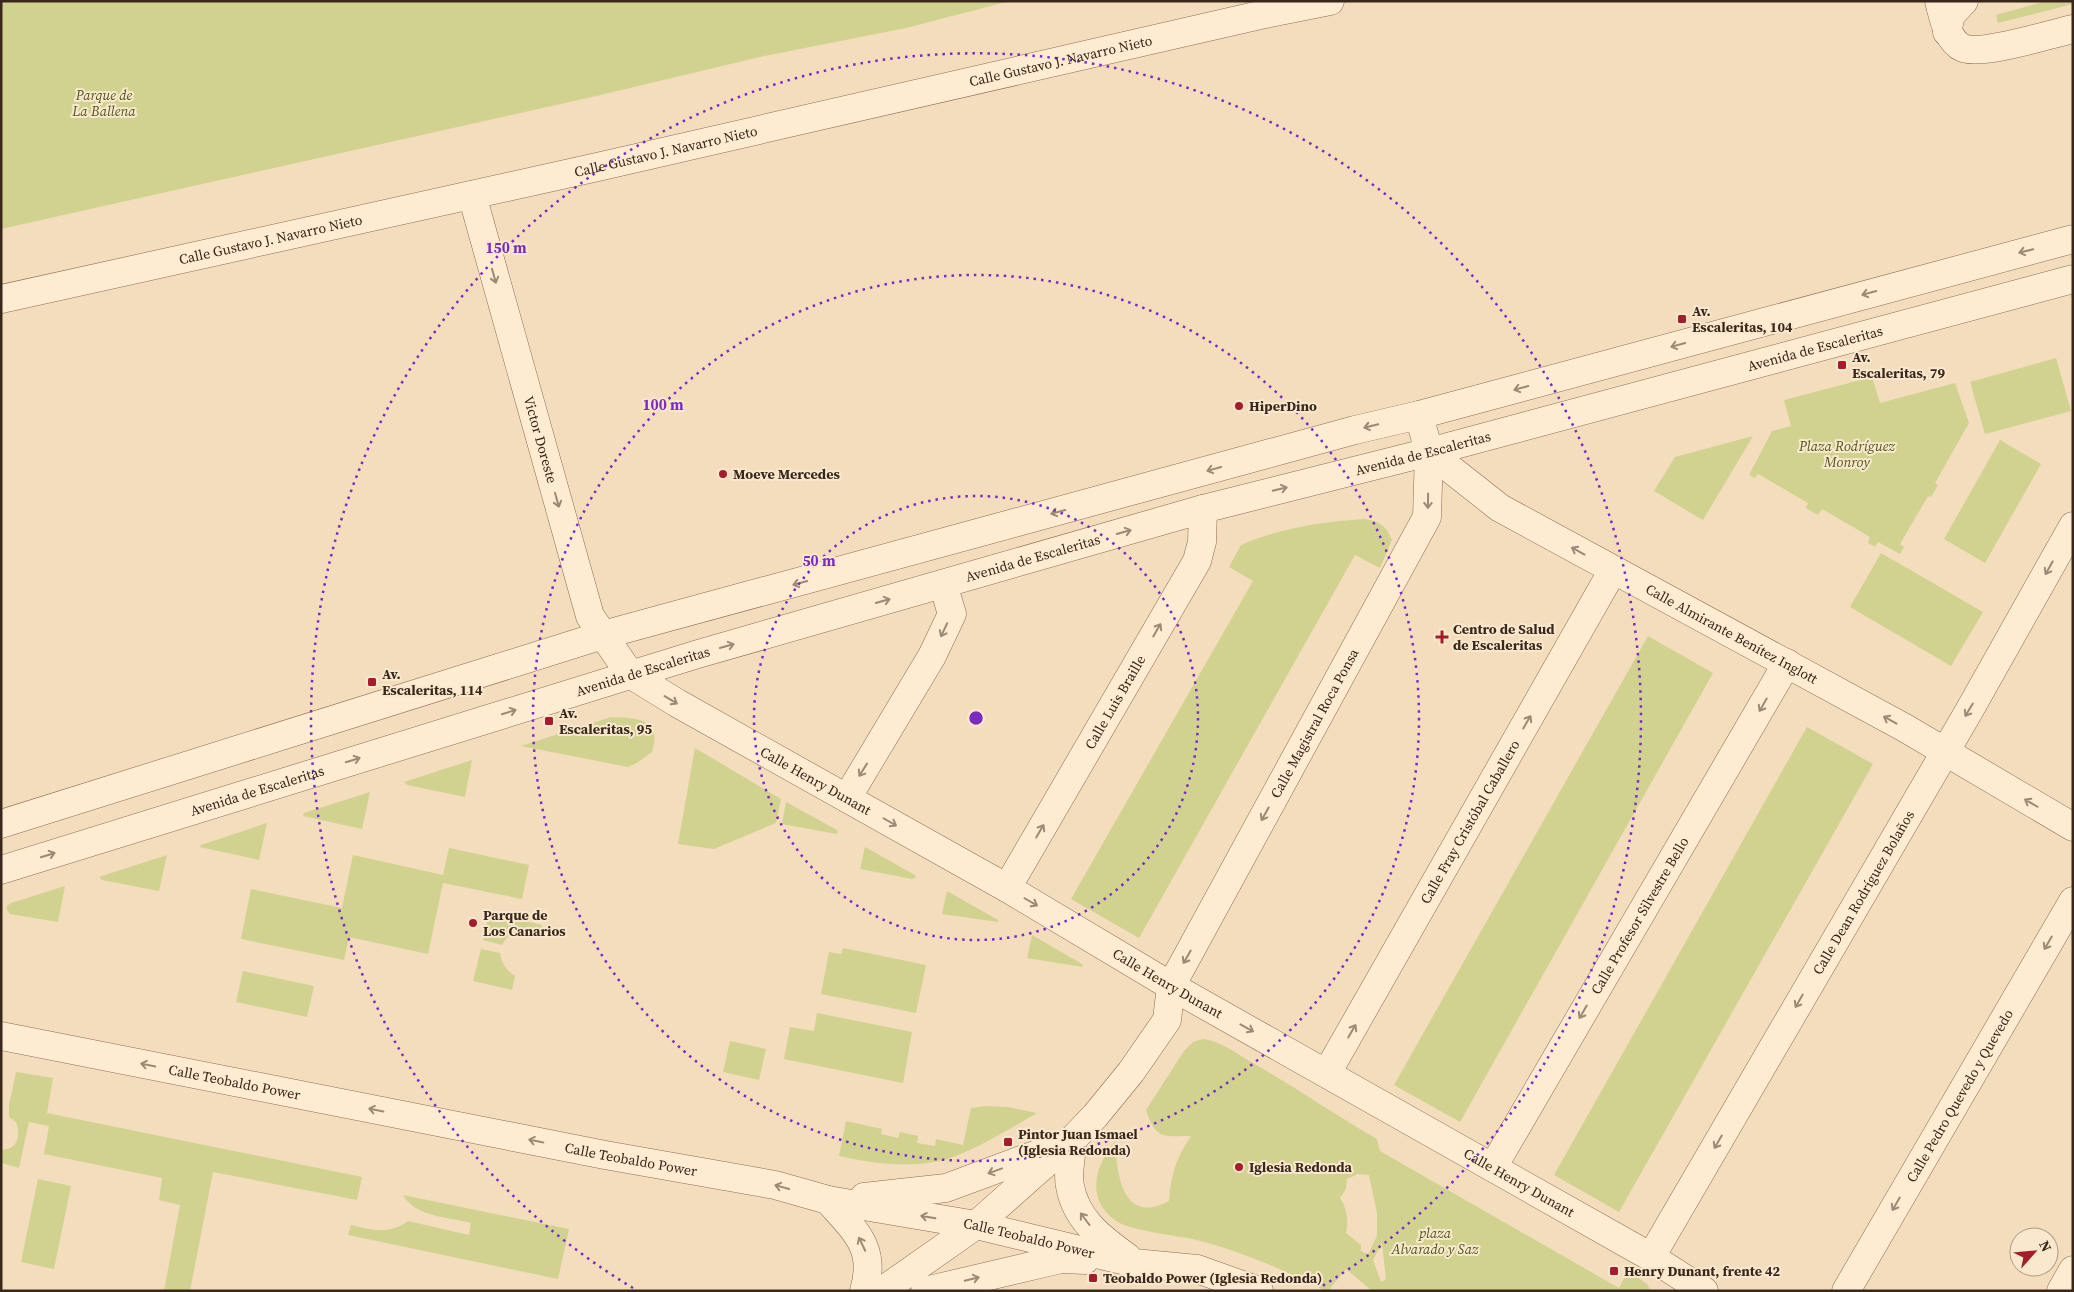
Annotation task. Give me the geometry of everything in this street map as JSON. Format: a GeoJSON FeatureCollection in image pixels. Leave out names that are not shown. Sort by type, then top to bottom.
{"type":"FeatureCollection","features":[{"type":"Feature","properties":{"kind":"street","name":"Calle Gustavo J. Navarro Nieto"},"geometry":{"type":"LineString","coordinates":[[1,298],[472,195],[1241,19],[1330,1]]}},
{"type":"Feature","properties":{"kind":"street"},"geometry":{"type":"LineString","coordinates":[[1939,1],[1947,32],[1962,48],[1980,51],[2073,29]]}},
{"type":"Feature","properties":{"kind":"street"},"geometry":{"type":"LineString","coordinates":[[1947,32],[1951,16],[1964,1]]}},
{"type":"Feature","properties":{"kind":"street","name":"Victor Doreste"},"geometry":{"type":"LineString","coordinates":[[472,195],[590,616],[630,674]]}},
{"type":"Feature","properties":{"kind":"street"},"geometry":{"type":"LineString","coordinates":[[1,824],[604,635],[1355,430],[1419,416],[2073,239]]}},
{"type":"Feature","properties":{"kind":"street","name":"Avenida de Escaleritas"},"geometry":{"type":"LineString","coordinates":[[1,870],[630,674],[1203,509],[1429,452],[2073,279]]}},
{"type":"Feature","properties":{"kind":"street"},"geometry":{"type":"LineString","coordinates":[[1419,416],[1429,452]]}},
{"type":"Feature","properties":{"kind":"street","name":"Calle Almirante Benítez Inglott"},"geometry":{"type":"LineString","coordinates":[[1429,452],[1500,508],[1905,728],[2073,827]]}},
{"type":"Feature","properties":{"kind":"street","name":"Calle Magistral Roca Ponsa"},"geometry":{"type":"LineString","coordinates":[[1171,986],[1427,517],[1429,452]]}},
{"type":"Feature","properties":{"kind":"street","name":"Calle Luis Braille"},"geometry":{"type":"LineString","coordinates":[[1007,888],[1197,561],[1202,542],[1203,509]]}},
{"type":"Feature","properties":{"kind":"street","name":"Calle Dean Rodríguez Bolaños"},"geometry":{"type":"LineString","coordinates":[[1651,1257],[1969,711],[2073,526]]}},
{"type":"Feature","properties":{"kind":"street","name":"Calle Fray Cristóbal Caballero"},"geometry":{"type":"LineString","coordinates":[[1327,1073],[1614,570]]}},
{"type":"Feature","properties":{"kind":"street"},"geometry":{"type":"LineString","coordinates":[[847,798],[932,656],[952,614],[942,584]]}},
{"type":"Feature","properties":{"kind":"street","name":"Calle Profesor Silvestre Bello"},"geometry":{"type":"LineString","coordinates":[[1493,1167],[1787,663]]}},
{"type":"Feature","properties":{"kind":"street","name":"Calle Henry Dunant"},"geometry":{"type":"LineString","coordinates":[[630,674],[677,703],[1007,888],[1171,986],[1651,1257],[1694,1288]]}},
{"type":"Feature","properties":{"kind":"street","name":"Calle Pedro Quevedo y Quevedo"},"geometry":{"type":"LineString","coordinates":[[1846,1291],[2073,901]]}},
{"type":"Feature","properties":{"kind":"street"},"geometry":{"type":"LineString","coordinates":[[882,1291],[976,1225],[1073,1139],[1131,1072],[1167,1020],[1171,986]]}},
{"type":"Feature","properties":{"kind":"street","name":"Calle Teobaldo Power"},"geometry":{"type":"LineString","coordinates":[[1,1036],[605,1155],[774,1185],[828,1200],[976,1225],[1134,1263],[1197,1268],[1259,1291]]}},
{"type":"Feature","properties":{"kind":"street"},"geometry":{"type":"LineString","coordinates":[[828,1200],[946,1188],[1019,1162],[1073,1139]]}},
{"type":"Feature","properties":{"kind":"street"},"geometry":{"type":"LineString","coordinates":[[1073,1139],[1069,1185],[1081,1217],[1098,1235],[1134,1263]]}},
{"type":"Feature","properties":{"kind":"street"},"geometry":{"type":"LineString","coordinates":[[828,1200],[861,1239],[868,1255],[869,1274],[864,1291]]}},
{"type":"Feature","properties":{"kind":"street"},"geometry":{"type":"LineString","coordinates":[[925,1291],[1061,1259],[1134,1263]]}},
{"type":"Feature","properties":{"kind":"street"},"geometry":{"type":"LineString","coordinates":[[2061,1291],[2073,1270]]}},
{"type":"Feature","properties":{"kind":"green space","name":"Parque de La Ballena"},"geometry":{"type":"Polygon","coordinates":[[[1,1],[1010,1],[906,28],[760,57],[592,97],[1,229],[1,1]]]}},
{"type":"Feature","properties":{"kind":"green space"},"geometry":{"type":"Polygon","coordinates":[[[2047,1],[2073,1],[2073,4],[1998,23],[1996,15],[2047,1]]]}},
{"type":"Feature","properties":{"kind":"green space"},"geometry":{"type":"Polygon","coordinates":[[[2056,358],[2071,411],[1985,434],[1970,382],[2056,358]]]}},
{"type":"Feature","properties":{"kind":"green space","name":"Plaza Rodríguez Monroy"},"geometry":{"type":"Polygon","coordinates":[[[1872,377],[1880,403],[1955,383],[1969,423],[1935,483],[1938,485],[1931,497],[1928,496],[1900,544],[1904,547],[1900,554],[1878,542],[1875,547],[1868,543],[1870,537],[1822,509],[1818,515],[1806,508],[1808,503],[1758,474],[1755,478],[1749,475],[1772,431],[1791,426],[1784,400],[1872,377]]]}},
{"type":"Feature","properties":{"kind":"green space"},"geometry":{"type":"Polygon","coordinates":[[[1753,436],[1703,520],[1654,491],[1675,457],[1753,436]]]}},
{"type":"Feature","properties":{"kind":"green space"},"geometry":{"type":"Polygon","coordinates":[[[2000,440],[2041,464],[1985,563],[1944,539],[2000,440]]]}},
{"type":"Feature","properties":{"kind":"green space"},"geometry":{"type":"Polygon","coordinates":[[[1364,519],[1381,525],[1392,540],[1380,568],[1355,555],[1139,938],[1071,899],[1253,581],[1229,567],[1241,545],[1286,530],[1364,519]]]}},
{"type":"Feature","properties":{"kind":"green space"},"geometry":{"type":"Polygon","coordinates":[[[1881,553],[1983,612],[1951,666],[1850,607],[1881,553]]]}},
{"type":"Feature","properties":{"kind":"green space"},"geometry":{"type":"Polygon","coordinates":[[[1648,636],[1713,673],[1460,1122],[1394,1085],[1648,636]]]}},
{"type":"Feature","properties":{"kind":"green space"},"geometry":{"type":"Polygon","coordinates":[[[611,717],[630,718],[645,722],[650,726],[654,732],[652,752],[628,767],[521,746],[611,717]]]}},
{"type":"Feature","properties":{"kind":"green space"},"geometry":{"type":"Polygon","coordinates":[[[1807,727],[1873,764],[1619,1212],[1554,1175],[1807,727]]]}},
{"type":"Feature","properties":{"kind":"green space"},"geometry":{"type":"Polygon","coordinates":[[[695,748],[781,799],[776,823],[714,849],[678,844],[695,748]]]}},
{"type":"Feature","properties":{"kind":"green space"},"geometry":{"type":"Polygon","coordinates":[[[472,760],[465,797],[407,785],[404,782],[472,760]]]}},
{"type":"Feature","properties":{"kind":"green space"},"geometry":{"type":"Polygon","coordinates":[[[370,792],[362,829],[303,816],[304,813],[370,792]]]}},
{"type":"Feature","properties":{"kind":"green space"},"geometry":{"type":"Polygon","coordinates":[[[786,802],[837,830],[837,834],[782,824],[786,802]]]}},
{"type":"Feature","properties":{"kind":"green space"},"geometry":{"type":"Polygon","coordinates":[[[267,823],[259,860],[200,847],[201,845],[267,823]]]}},
{"type":"Feature","properties":{"kind":"green space"},"geometry":{"type":"Polygon","coordinates":[[[865,847],[916,877],[912,879],[860,869],[865,847]]]}},
{"type":"Feature","properties":{"kind":"green space"},"geometry":{"type":"Polygon","coordinates":[[[449,848],[529,865],[522,899],[443,883],[428,954],[349,937],[344,960],[241,939],[251,889],[342,908],[353,855],[443,875],[449,848]]]}},
{"type":"Feature","properties":{"kind":"green space"},"geometry":{"type":"Polygon","coordinates":[[[167,855],[159,891],[102,880],[99,877],[167,855]]]}},
{"type":"Feature","properties":{"kind":"green space"},"geometry":{"type":"Polygon","coordinates":[[[65,886],[58,922],[10,914],[7,910],[7,906],[11,903],[65,886]]]}},
{"type":"Feature","properties":{"kind":"green space"},"geometry":{"type":"Polygon","coordinates":[[[947,891],[998,920],[998,922],[942,914],[947,891]]]}},
{"type":"Feature","properties":{"kind":"green space"},"geometry":{"type":"Polygon","coordinates":[[[489,913],[542,925],[540,933],[529,929],[518,930],[509,936],[502,945],[483,940],[489,913]]]}},
{"type":"Feature","properties":{"kind":"green space"},"geometry":{"type":"Polygon","coordinates":[[[1032,935],[1082,964],[1083,967],[1027,958],[1032,935]]]}},
{"type":"Feature","properties":{"kind":"green space"},"geometry":{"type":"Polygon","coordinates":[[[843,948],[926,965],[916,1013],[821,994],[829,952],[841,954],[843,948]]]}},
{"type":"Feature","properties":{"kind":"green space"},"geometry":{"type":"Polygon","coordinates":[[[481,949],[500,953],[505,966],[515,976],[512,990],[473,981],[481,949]]]}},
{"type":"Feature","properties":{"kind":"green space"},"geometry":{"type":"Polygon","coordinates":[[[243,971],[314,986],[307,1017],[236,1002],[243,971]]]}},
{"type":"Feature","properties":{"kind":"green space"},"geometry":{"type":"Polygon","coordinates":[[[817,1013],[912,1032],[903,1083],[784,1059],[790,1027],[814,1031],[817,1013]]]}},
{"type":"Feature","properties":{"kind":"green space","name":"plaza Alvarado y Saz"},"geometry":{"type":"Polygon","coordinates":[[[1203,1039],[1209,1040],[1234,1051],[1377,1139],[1380,1151],[1619,1288],[1628,1271],[1647,1284],[1651,1291],[1372,1291],[1346,1269],[1328,1291],[1325,1291],[1280,1269],[1233,1251],[1201,1241],[1133,1228],[1116,1221],[1100,1203],[1096,1182],[1102,1161],[1115,1141],[1121,1181],[1125,1193],[1132,1202],[1141,1207],[1153,1207],[1169,1201],[1175,1167],[1191,1136],[1167,1136],[1162,1134],[1153,1127],[1146,1110],[1184,1051],[1193,1042],[1203,1039]],[[1358,1174],[1347,1179],[1346,1189],[1340,1198],[1347,1215],[1346,1233],[1361,1245],[1361,1251],[1368,1254],[1377,1236],[1377,1213],[1369,1175],[1358,1174]],[[1382,1243],[1373,1260],[1381,1282],[1386,1279],[1382,1243]]]}},
{"type":"Feature","properties":{"kind":"green space"},"geometry":{"type":"Polygon","coordinates":[[[730,1041],[766,1049],[759,1080],[723,1072],[730,1041]]]}},
{"type":"Feature","properties":{"kind":"green space"},"geometry":{"type":"Polygon","coordinates":[[[16,1072],[53,1078],[47,1113],[362,1177],[357,1200],[213,1172],[190,1291],[164,1291],[180,1205],[159,1200],[162,1178],[44,1154],[49,1126],[29,1122],[19,1168],[1,1163],[1,1150],[15,1144],[18,1137],[16,1122],[9,1117],[9,1105],[16,1072]]]}},
{"type":"Feature","properties":{"kind":"green space"},"geometry":{"type":"Polygon","coordinates":[[[986,1106],[1008,1107],[1037,1113],[977,1147],[942,1160],[927,1163],[898,1164],[839,1156],[846,1121],[882,1129],[881,1134],[898,1138],[900,1132],[918,1136],[917,1143],[935,1146],[936,1139],[963,1145],[971,1108],[986,1106]]]}},
{"type":"Feature","properties":{"kind":"green space"},"geometry":{"type":"Polygon","coordinates":[[[38,1179],[71,1186],[54,1269],[21,1262],[38,1179]]]}},
{"type":"Feature","properties":{"kind":"green space"},"geometry":{"type":"Polygon","coordinates":[[[403,1195],[569,1229],[558,1279],[348,1235],[351,1225],[373,1230],[387,1230],[408,1221],[469,1235],[471,1223],[424,1212],[415,1208],[403,1195]]]}},
{"type":"Feature","properties":{"kind":"place","name":"Av. Escaleritas, 104"},"geometry":{"type":"Point","coordinates":[1682,319]}},
{"type":"Feature","properties":{"kind":"place","name":"Av. Escaleritas, 79"},"geometry":{"type":"Point","coordinates":[1842,365]}},
{"type":"Feature","properties":{"kind":"place","name":"HiperDino"},"geometry":{"type":"Point","coordinates":[1239,406]}},
{"type":"Feature","properties":{"kind":"place","name":"Moeve Mercedes"},"geometry":{"type":"Point","coordinates":[723,474]}},
{"type":"Feature","properties":{"kind":"place","name":"Centro de Salud de Escaleritas"},"geometry":{"type":"Point","coordinates":[1442,637]}},
{"type":"Feature","properties":{"kind":"place","name":"Av. Escaleritas, 114"},"geometry":{"type":"Point","coordinates":[372,682]}},
{"type":"Feature","properties":{"kind":"place","name":"Av. Escaleritas, 95"},"geometry":{"type":"Point","coordinates":[549,721]}},
{"type":"Feature","properties":{"kind":"place","name":"Parque de Los Canarios"},"geometry":{"type":"Point","coordinates":[473,923]}},
{"type":"Feature","properties":{"kind":"place","name":"Pintor Juan Ismael (Iglesia Redonda)"},"geometry":{"type":"Point","coordinates":[1008,1142]}},
{"type":"Feature","properties":{"kind":"place","name":"Iglesia Redonda"},"geometry":{"type":"Point","coordinates":[1239,1167]}},
{"type":"Feature","properties":{"kind":"place","name":"Henry Dunant, frente 42"},"geometry":{"type":"Point","coordinates":[1614,1271]}},
{"type":"Feature","properties":{"kind":"place","name":"Teobaldo Power (Iglesia Redonda)"},"geometry":{"type":"Point","coordinates":[1093,1278]}}]}
